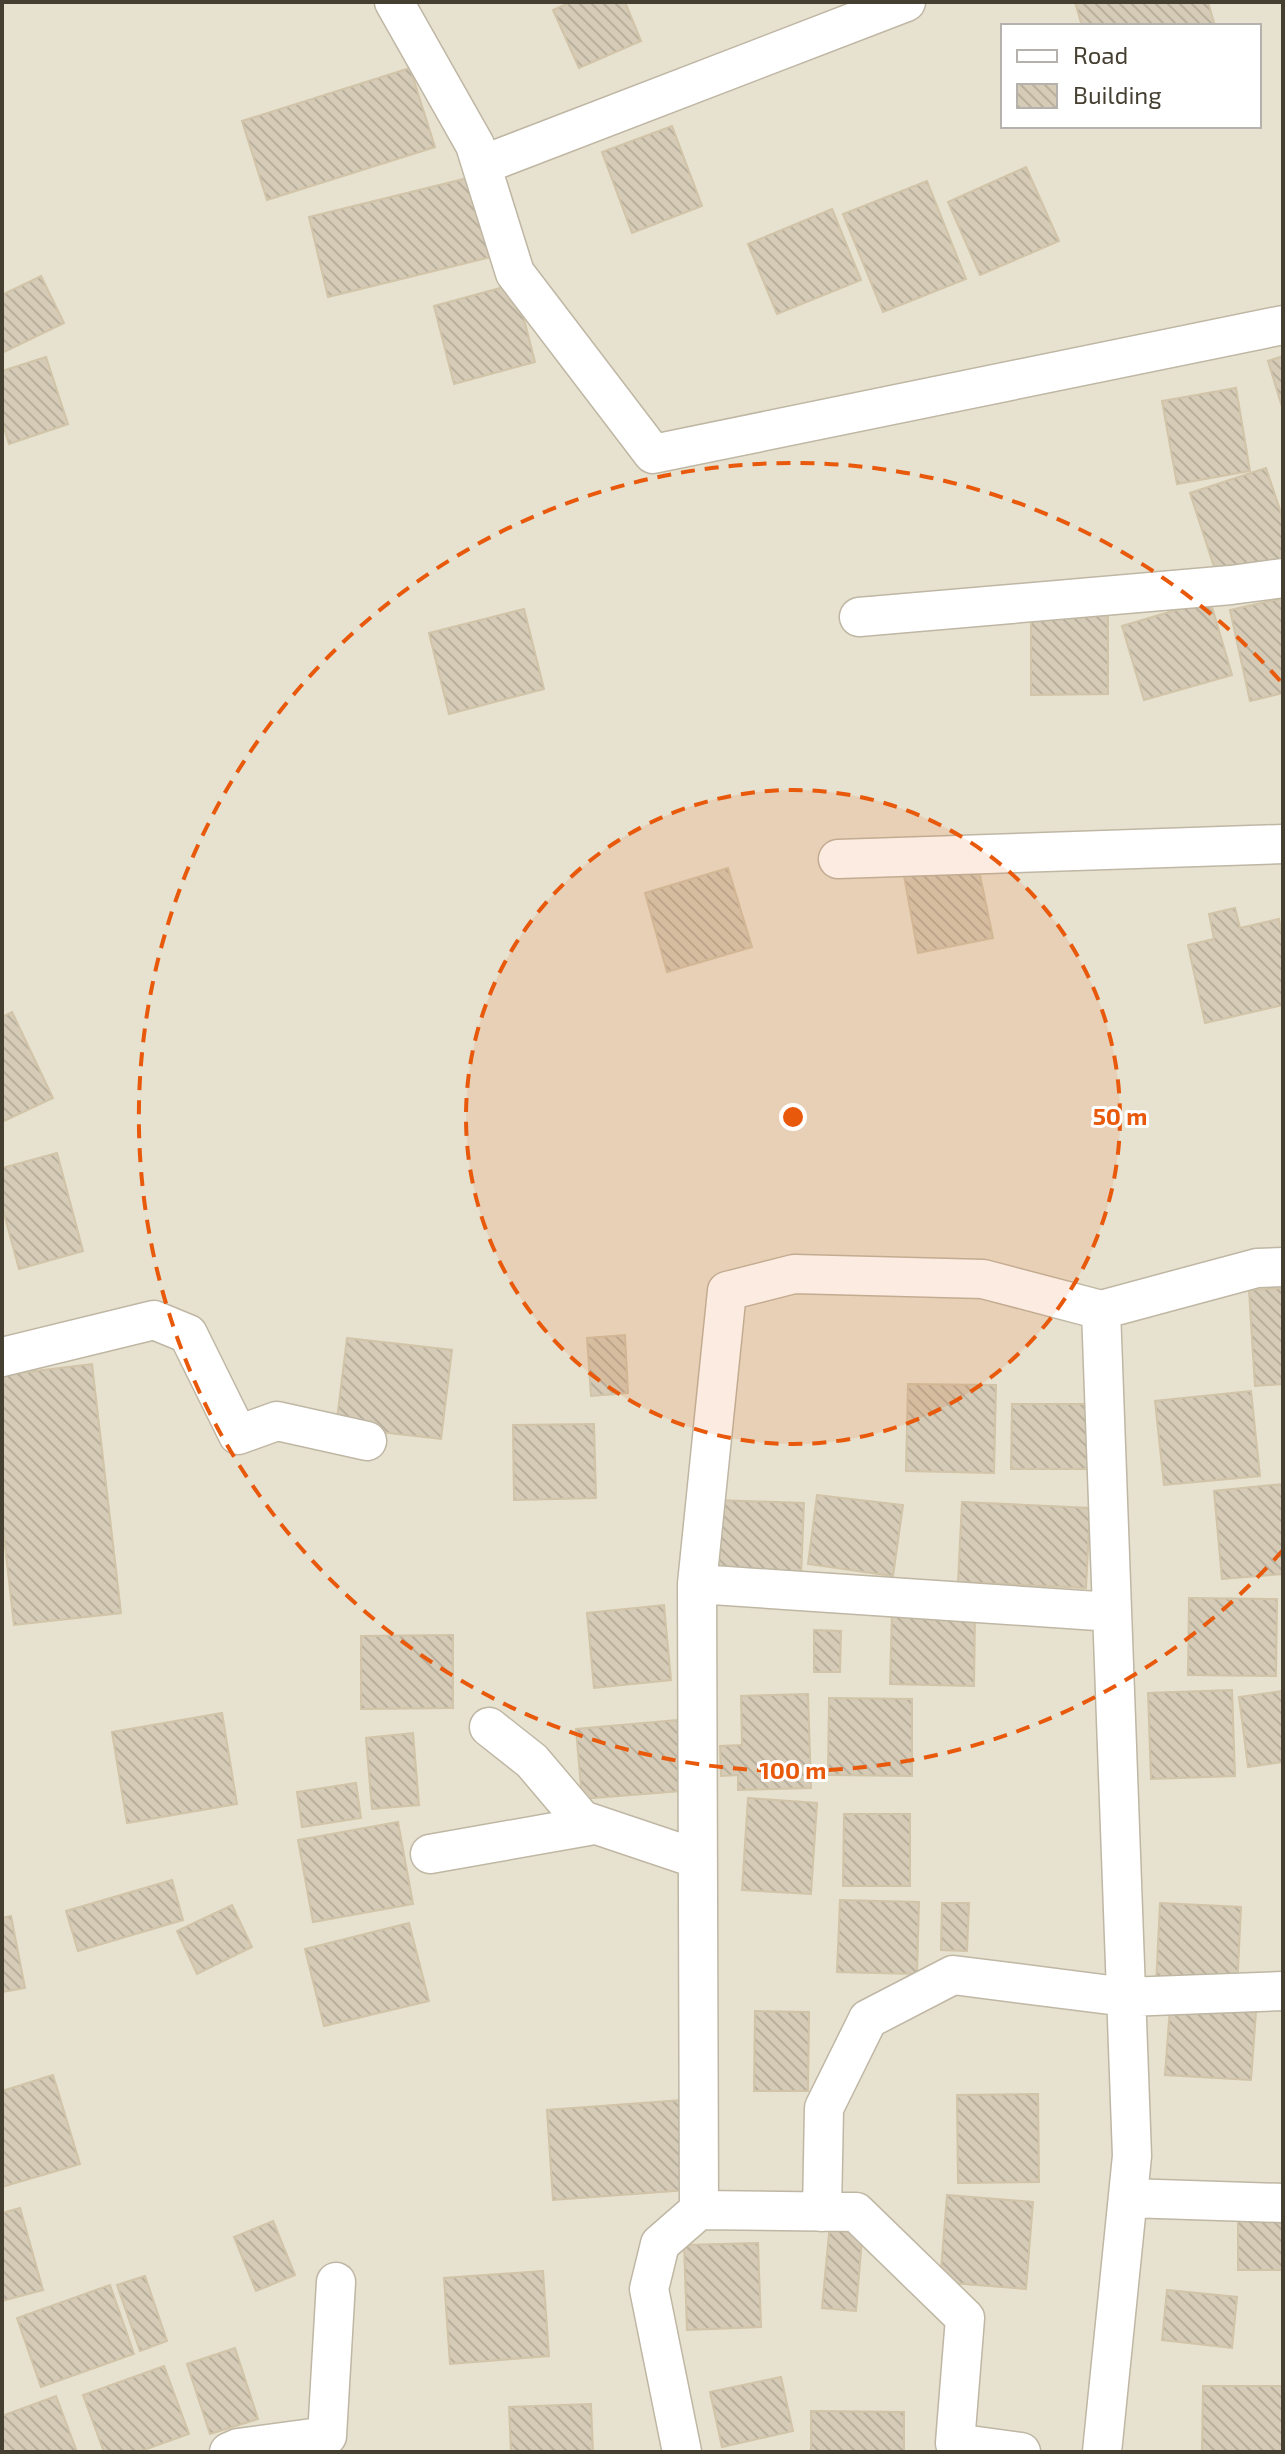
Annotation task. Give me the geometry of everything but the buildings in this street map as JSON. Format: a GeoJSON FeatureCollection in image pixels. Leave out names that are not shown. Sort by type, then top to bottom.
{"type":"FeatureCollection","features":[{"type":"Feature","properties":{"kind":"street"},"geometry":{"type":"LineString","coordinates":[[394,2],[475,145],[515,273],[653,454],[1283,325]]}},
{"type":"Feature","properties":{"kind":"street"},"geometry":{"type":"LineString","coordinates":[[482,165],[906,2]]}},
{"type":"Feature","properties":{"kind":"street"},"geometry":{"type":"LineString","coordinates":[[859,617],[1283,578]]}},
{"type":"Feature","properties":{"kind":"street"},"geometry":{"type":"LineString","coordinates":[[838,859],[1283,844]]}},
{"type":"Feature","properties":{"kind":"street"},"geometry":{"type":"LineString","coordinates":[[699,2210],[697,1584],[727,1291],[794,1274],[983,1279],[1101,1310],[1257,1268],[1283,1267]]}},
{"type":"Feature","properties":{"kind":"street"},"geometry":{"type":"LineString","coordinates":[[1101,1310],[1132,2156],[1102,2452]]}},
{"type":"Feature","properties":{"kind":"street"},"geometry":{"type":"LineString","coordinates":[[2,1357],[154,1320],[188,1334],[238,1435],[277,1421],[367,1441]]}},
{"type":"Feature","properties":{"kind":"street"},"geometry":{"type":"LineString","coordinates":[[697,1584],[1112,1612]]}},
{"type":"Feature","properties":{"kind":"street"},"geometry":{"type":"LineString","coordinates":[[489,1727],[532,1761],[582,1820],[698,1859]]}},
{"type":"Feature","properties":{"kind":"street"},"geometry":{"type":"LineString","coordinates":[[430,1854],[594,1825]]}},
{"type":"Feature","properties":{"kind":"street"},"geometry":{"type":"LineString","coordinates":[[822,2212],[824,2108],[868,2019],[953,1975],[1126,1997],[1283,1991]]}},
{"type":"Feature","properties":{"kind":"street"},"geometry":{"type":"LineString","coordinates":[[1128,2198],[1283,2203]]}},
{"type":"Feature","properties":{"kind":"street"},"geometry":{"type":"LineString","coordinates":[[682,2452],[649,2289],[660,2244],[699,2210],[856,2212],[965,2318],[955,2443],[1021,2452]]}},
{"type":"Feature","properties":{"kind":"street"},"geometry":{"type":"LineString","coordinates":[[229,2452],[238,2448],[327,2436],[336,2282]]}},
{"type":"Feature","properties":{"kind":"shaded area"},"geometry":{"type":"Polygon","coordinates":[[[2,2],[1283,2],[1283,2452],[2,2452],[2,2]]]}}]}
